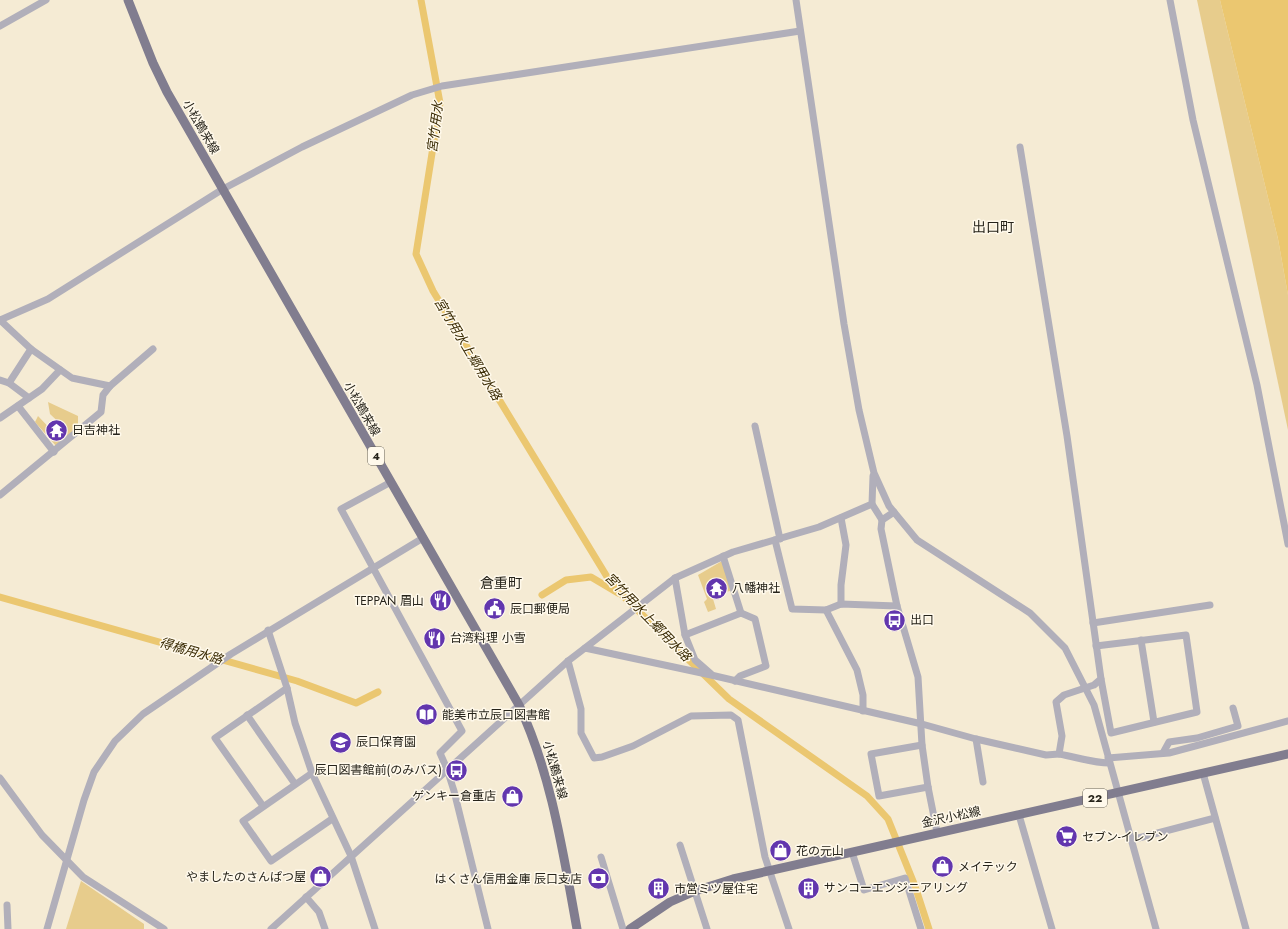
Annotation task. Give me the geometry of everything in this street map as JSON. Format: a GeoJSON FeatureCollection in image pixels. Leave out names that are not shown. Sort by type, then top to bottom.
{"type":"FeatureCollection","features":[{"type":"Feature","properties":{"kind":"main road","name":"小松鶴来線"},"geometry":{"type":"LineString","coordinates":[[128,0],[153,63],[164,86],[519,705],[530,728],[546,773],[554,807],[577,929]]}},
{"type":"Feature","properties":{"kind":"main road","name":"金沢小松線"},"geometry":{"type":"LineString","coordinates":[[630,929],[670,902],[695,891],[733,878],[852,852],[902,839],[1019,815],[1288,754]]}},
{"type":"Feature","properties":{"kind":"street"},"geometry":{"type":"LineString","coordinates":[[0,26],[46,0]]}},
{"type":"Feature","properties":{"kind":"street"},"geometry":{"type":"LineString","coordinates":[[796,0],[844,324],[859,410],[874,473],[881,491],[894,512],[917,540],[1030,613],[1065,648],[1094,705],[1156,929]]}},
{"type":"Feature","properties":{"kind":"street"},"geometry":{"type":"LineString","coordinates":[[1170,0],[1193,120],[1256,385],[1288,544]]}},
{"type":"Feature","properties":{"kind":"street"},"geometry":{"type":"LineString","coordinates":[[110,386],[72,378],[31,349],[0,320],[48,299],[222,189],[316,140],[412,95],[442,86],[800,31]]}},
{"type":"Feature","properties":{"kind":"street"},"geometry":{"type":"LineString","coordinates":[[1020,147],[1067,436],[1096,646],[1101,680],[1111,733],[1197,712],[1186,635],[1096,646]]}},
{"type":"Feature","properties":{"kind":"street"},"geometry":{"type":"LineString","coordinates":[[9,383],[31,349]]}},
{"type":"Feature","properties":{"kind":"street"},"geometry":{"type":"LineString","coordinates":[[0,495],[101,412],[103,395],[110,386],[153,350]]}},
{"type":"Feature","properties":{"kind":"street"},"geometry":{"type":"LineString","coordinates":[[0,418],[42,389],[60,370]]}},
{"type":"Feature","properties":{"kind":"street"},"geometry":{"type":"LineString","coordinates":[[0,380],[9,383],[29,398]]}},
{"type":"Feature","properties":{"kind":"street"},"geometry":{"type":"LineString","coordinates":[[18,406],[54,452]]}},
{"type":"Feature","properties":{"kind":"street"},"geometry":{"type":"LineString","coordinates":[[755,426],[792,609],[826,610],[841,604],[897,606]]}},
{"type":"Feature","properties":{"kind":"street"},"geometry":{"type":"LineString","coordinates":[[874,473],[872,504],[882,520],[881,529],[897,606],[918,677],[922,724],[922,745],[928,787],[937,832]]}},
{"type":"Feature","properties":{"kind":"street"},"geometry":{"type":"LineString","coordinates":[[391,482],[340,509],[373,566],[462,731],[440,753],[447,769],[488,929]]}},
{"type":"Feature","properties":{"kind":"street"},"geometry":{"type":"LineString","coordinates":[[271,929],[568,660],[675,578],[723,556],[819,528],[872,504]]}},
{"type":"Feature","properties":{"kind":"street"},"geometry":{"type":"LineString","coordinates":[[882,520],[894,512]]}},
{"type":"Feature","properties":{"kind":"street"},"geometry":{"type":"LineString","coordinates":[[841,518],[846,545],[841,585],[841,604]]}},
{"type":"Feature","properties":{"kind":"street"},"geometry":{"type":"LineString","coordinates":[[47,929],[84,800],[94,772],[114,741],[143,714],[231,654],[373,566],[423,538]]}},
{"type":"Feature","properties":{"kind":"street"},"geometry":{"type":"LineString","coordinates":[[723,556],[741,613]]}},
{"type":"Feature","properties":{"kind":"street"},"geometry":{"type":"LineString","coordinates":[[675,578],[685,635],[695,660],[708,674]]}},
{"type":"Feature","properties":{"kind":"street"},"geometry":{"type":"LineString","coordinates":[[1093,623],[1210,605]]}},
{"type":"Feature","properties":{"kind":"street"},"geometry":{"type":"LineString","coordinates":[[826,610],[857,670],[862,695],[863,711]]}},
{"type":"Feature","properties":{"kind":"street"},"geometry":{"type":"LineString","coordinates":[[685,635],[741,613],[754,619],[766,666],[740,676],[735,681]]}},
{"type":"Feature","properties":{"kind":"street"},"geometry":{"type":"LineString","coordinates":[[268,630],[286,685],[295,723],[312,773],[332,819],[351,856],[375,929]]}},
{"type":"Feature","properties":{"kind":"street"},"geometry":{"type":"LineString","coordinates":[[1141,640],[1154,722]]}},
{"type":"Feature","properties":{"kind":"street"},"geometry":{"type":"LineString","coordinates":[[585,648],[691,670],[922,724],[976,739],[1046,755],[1059,754],[1097,763],[1163,753],[1288,721]]}},
{"type":"Feature","properties":{"kind":"street"},"geometry":{"type":"LineString","coordinates":[[568,660],[581,709],[581,733],[594,758],[602,758],[633,746],[691,716],[731,715],[738,720],[765,856],[790,929]]}},
{"type":"Feature","properties":{"kind":"street"},"geometry":{"type":"LineString","coordinates":[[1059,754],[1062,736],[1056,702],[1064,695],[1094,685],[1101,680]]}},
{"type":"Feature","properties":{"kind":"street"},"geometry":{"type":"LineString","coordinates":[[263,806],[215,738],[286,685]]}},
{"type":"Feature","properties":{"kind":"street"},"geometry":{"type":"LineString","coordinates":[[1163,753],[1169,742],[1197,738],[1238,726],[1233,708]]}},
{"type":"Feature","properties":{"kind":"street"},"geometry":{"type":"LineString","coordinates":[[247,715],[294,784]]}},
{"type":"Feature","properties":{"kind":"street"},"geometry":{"type":"LineString","coordinates":[[976,739],[983,782]]}},
{"type":"Feature","properties":{"kind":"street"},"geometry":{"type":"LineString","coordinates":[[922,745],[871,754],[879,796],[928,787]]}},
{"type":"Feature","properties":{"kind":"street"},"geometry":{"type":"LineString","coordinates":[[312,773],[294,784],[243,821],[271,861],[332,819]]}},
{"type":"Feature","properties":{"kind":"street"},"geometry":{"type":"LineString","coordinates":[[1203,773],[1246,929]]}},
{"type":"Feature","properties":{"kind":"street"},"geometry":{"type":"LineString","coordinates":[[0,778],[42,835],[83,877],[164,929]]}},
{"type":"Feature","properties":{"kind":"street"},"geometry":{"type":"LineString","coordinates":[[1019,815],[1052,929]]}},
{"type":"Feature","properties":{"kind":"street"},"geometry":{"type":"LineString","coordinates":[[1131,840],[1215,818]]}},
{"type":"Feature","properties":{"kind":"street"},"geometry":{"type":"LineString","coordinates":[[680,845],[708,929]]}},
{"type":"Feature","properties":{"kind":"street"},"geometry":{"type":"LineString","coordinates":[[852,852],[864,890],[905,878],[921,929]]}},
{"type":"Feature","properties":{"kind":"street"},"geometry":{"type":"LineString","coordinates":[[601,857],[623,929]]}},
{"type":"Feature","properties":{"kind":"street"},"geometry":{"type":"LineString","coordinates":[[306,897],[319,912],[325,929]]}},
{"type":"Feature","properties":{"kind":"street"},"geometry":{"type":"LineString","coordinates":[[7,905],[8,929]]}},
{"type":"Feature","properties":{"kind":"shaded area"},"geometry":{"type":"Polygon","coordinates":[[[1197,0],[1220,0],[1278,239],[1288,295],[1288,430],[1197,0]]]}},
{"type":"Feature","properties":{"kind":"shaded area"},"geometry":{"type":"Polygon","coordinates":[[[1220,0],[1288,0],[1288,295],[1278,239],[1220,0]]]}},
{"type":"Feature","properties":{"kind":"shaded area"},"geometry":{"type":"Polygon","coordinates":[[[48,402],[78,416],[78,427],[57,447],[35,422],[38,416],[59,438],[67,430],[50,414],[48,402]]]}},
{"type":"Feature","properties":{"kind":"shaded area"},"geometry":{"type":"Polygon","coordinates":[[[722,561],[733,590],[723,593],[718,578],[708,582],[716,609],[708,612],[704,602],[707,599],[698,575],[722,561]]]}},
{"type":"Feature","properties":{"kind":"shaded area"},"geometry":{"type":"Polygon","coordinates":[[[81,881],[144,924],[144,929],[66,929],[81,881]]]}},
{"type":"Feature","properties":{"kind":"waterway","name":"宮竹用水上郷用水路"},"geometry":{"type":"LineString","coordinates":[[421,0],[440,103],[416,254],[433,291],[609,580],[622,595],[729,699],[867,796],[888,819],[915,886],[929,929]]}},
{"type":"Feature","properties":{"kind":"waterway"},"geometry":{"type":"LineString","coordinates":[[542,595],[566,580],[591,577],[618,593]]}},
{"type":"Feature","properties":{"kind":"waterway","name":"得橋用水路"},"geometry":{"type":"LineString","coordinates":[[0,597],[297,681],[356,703],[378,692]]}},
{"type":"Feature","properties":{"kind":"place","name":"日吉神社"},"geometry":{"type":"Point","coordinates":[57,430]}},
{"type":"Feature","properties":{"kind":"place","name":"八幡神社"},"geometry":{"type":"Point","coordinates":[716,588]}},
{"type":"Feature","properties":{"kind":"place","name":"TEPPAN 眉山"},"geometry":{"type":"Point","coordinates":[440,601]}},
{"type":"Feature","properties":{"kind":"place","name":"辰口郵便局"},"geometry":{"type":"Point","coordinates":[495,609]}},
{"type":"Feature","properties":{"kind":"place","name":"出口"},"geometry":{"type":"Point","coordinates":[894,620]}},
{"type":"Feature","properties":{"kind":"place","name":"台湾料理 小雪"},"geometry":{"type":"Point","coordinates":[435,638]}},
{"type":"Feature","properties":{"kind":"place","name":"能美市立辰口図書館"},"geometry":{"type":"Point","coordinates":[426,715]}},
{"type":"Feature","properties":{"kind":"place","name":"辰口保育園"},"geometry":{"type":"Point","coordinates":[340,742]}},
{"type":"Feature","properties":{"kind":"place","name":"辰口図書館前(のみバス)"},"geometry":{"type":"Point","coordinates":[457,770]}},
{"type":"Feature","properties":{"kind":"place","name":"ゲンキー倉重店"},"geometry":{"type":"Point","coordinates":[512,796]}},
{"type":"Feature","properties":{"kind":"place","name":"セブン-イレブン"},"geometry":{"type":"Point","coordinates":[1067,837]}},
{"type":"Feature","properties":{"kind":"place","name":"花の元山"},"geometry":{"type":"Point","coordinates":[781,851]}},
{"type":"Feature","properties":{"kind":"place","name":"メイテック"},"geometry":{"type":"Point","coordinates":[943,867]}},
{"type":"Feature","properties":{"kind":"place","name":"やましたのさんぱつ屋"},"geometry":{"type":"Point","coordinates":[321,877]}},
{"type":"Feature","properties":{"kind":"place","name":"はくさん信用金庫 辰口支店"},"geometry":{"type":"Point","coordinates":[598,879]}},
{"type":"Feature","properties":{"kind":"place","name":"サンコーエンジニアリング"},"geometry":{"type":"Point","coordinates":[809,888]}},
{"type":"Feature","properties":{"kind":"place","name":"市営ミツ屋住宅"},"geometry":{"type":"Point","coordinates":[658,889]}},
{"type":"Feature","properties":{"kind":"district","name":"出口町"},"geometry":{"type":"Point","coordinates":[993,227]}},
{"type":"Feature","properties":{"kind":"district","name":"倉重町"},"geometry":{"type":"Point","coordinates":[501,583]}},
{"type":"Feature","properties":{"kind":"water label","name":"宮竹用水"},"geometry":{"type":"Point","coordinates":[435,127]}}]}
